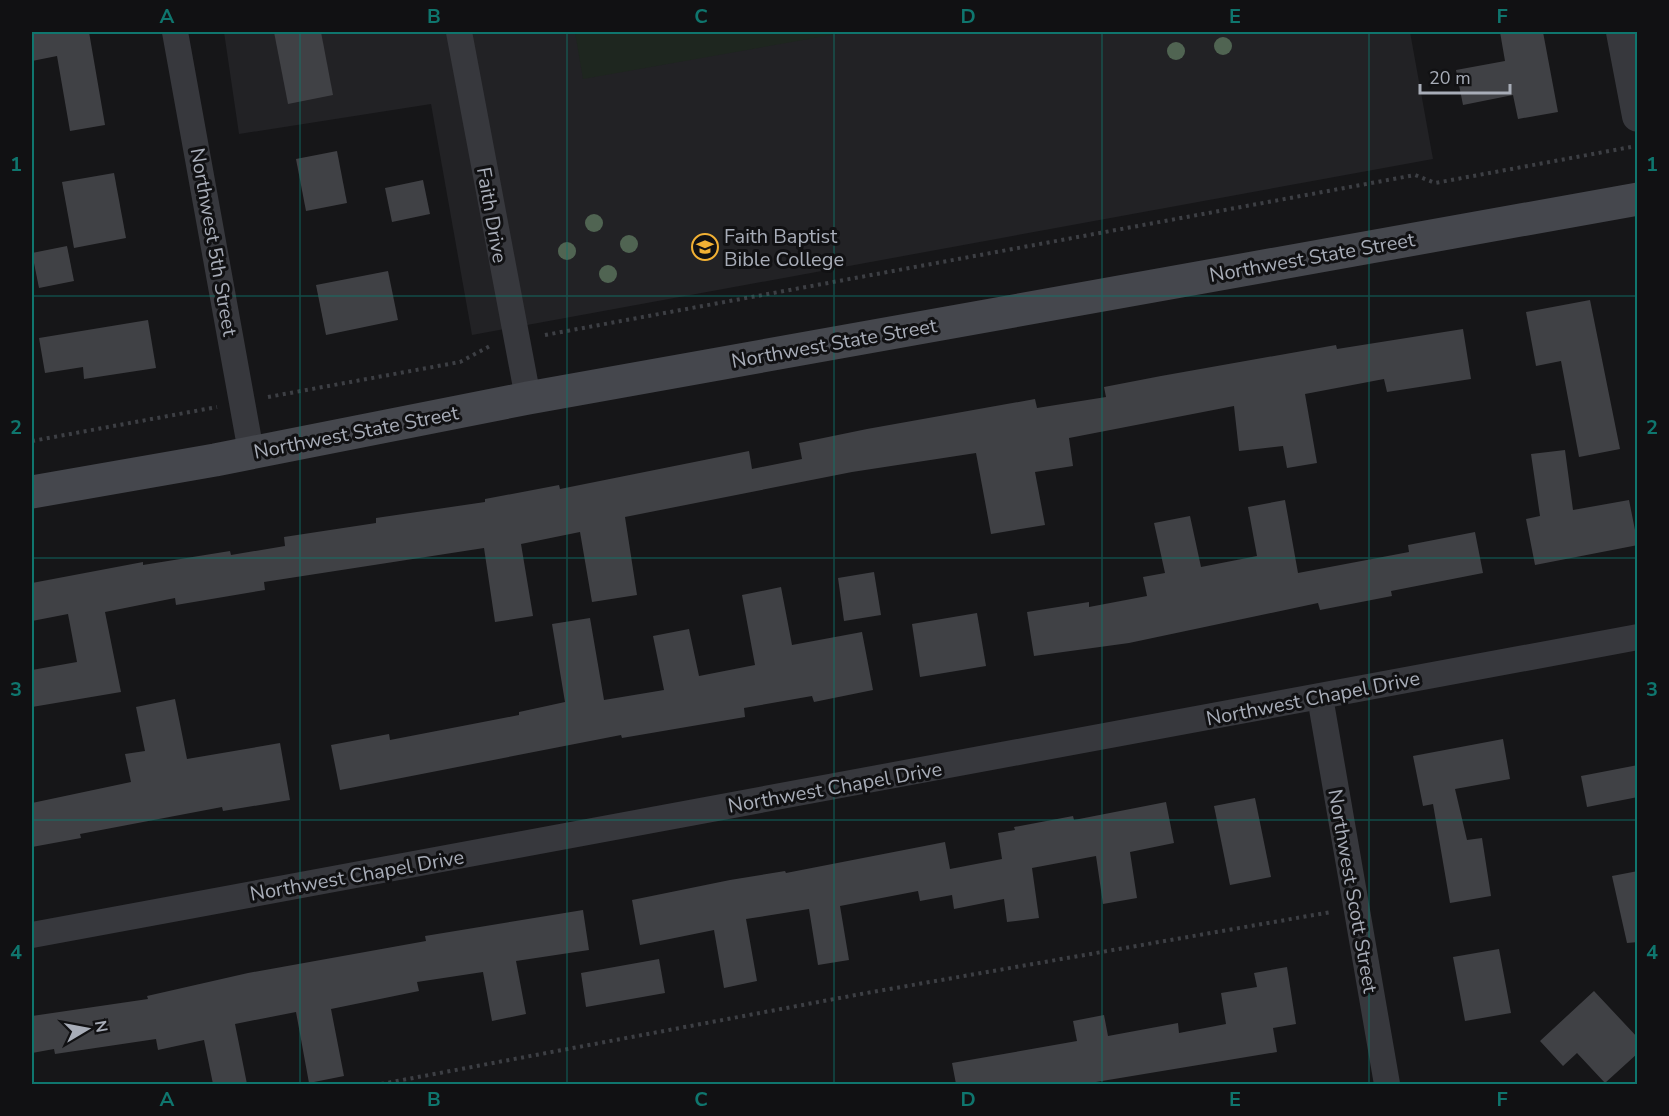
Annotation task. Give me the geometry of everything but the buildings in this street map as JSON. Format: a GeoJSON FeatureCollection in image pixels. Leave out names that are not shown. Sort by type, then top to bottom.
{"type":"FeatureCollection","features":[{"type":"Feature","properties":{"kind":"main road","name":"Northwest State Street"},"geometry":{"type":"LineString","coordinates":[[32,492],[528,398],[1638,199]]}},
{"type":"Feature","properties":{"kind":"street","name":"Northwest 5th Street"},"geometry":{"type":"LineString","coordinates":[[175,32],[251,452]]}},
{"type":"Feature","properties":{"kind":"street","name":"Faith Drive"},"geometry":{"type":"LineString","coordinates":[[459,32],[515,341],[528,398]]}},
{"type":"Feature","properties":{"kind":"street"},"geometry":{"type":"LineString","coordinates":[[1622,32],[1638,116]]}},
{"type":"Feature","properties":{"kind":"street","name":"Northwest Chapel Drive"},"geometry":{"type":"LineString","coordinates":[[32,935],[1638,637]]}},
{"type":"Feature","properties":{"kind":"street","name":"Northwest Scott Street"},"geometry":{"type":"LineString","coordinates":[[1320,697],[1387,1084]]}},
{"type":"Feature","properties":{"kind":"path"},"geometry":{"type":"LineString","coordinates":[[32,441],[460,362],[473,357],[488,346],[515,341],[1415,176],[1435,183],[1638,146]]}},
{"type":"Feature","properties":{"kind":"path"},"geometry":{"type":"LineString","coordinates":[[381,1084],[884,990],[1355,908]]}},
{"type":"Feature","properties":{"kind":"shaded area","name":"Faith Baptist Bible College"},"geometry":{"type":"Polygon","coordinates":[[[224,32],[1410,32],[1433,159],[472,335],[431,104],[239,134],[224,32]]]}},
{"type":"Feature","properties":{"kind":"shaded area"},"geometry":{"type":"Polygon","coordinates":[[[575,32],[848,32],[583,79],[575,32]]]}},
{"type":"Feature","properties":{"kind":"place","name":"Faith Baptist Bible College"},"geometry":{"type":"Point","coordinates":[705,247]}}]}
